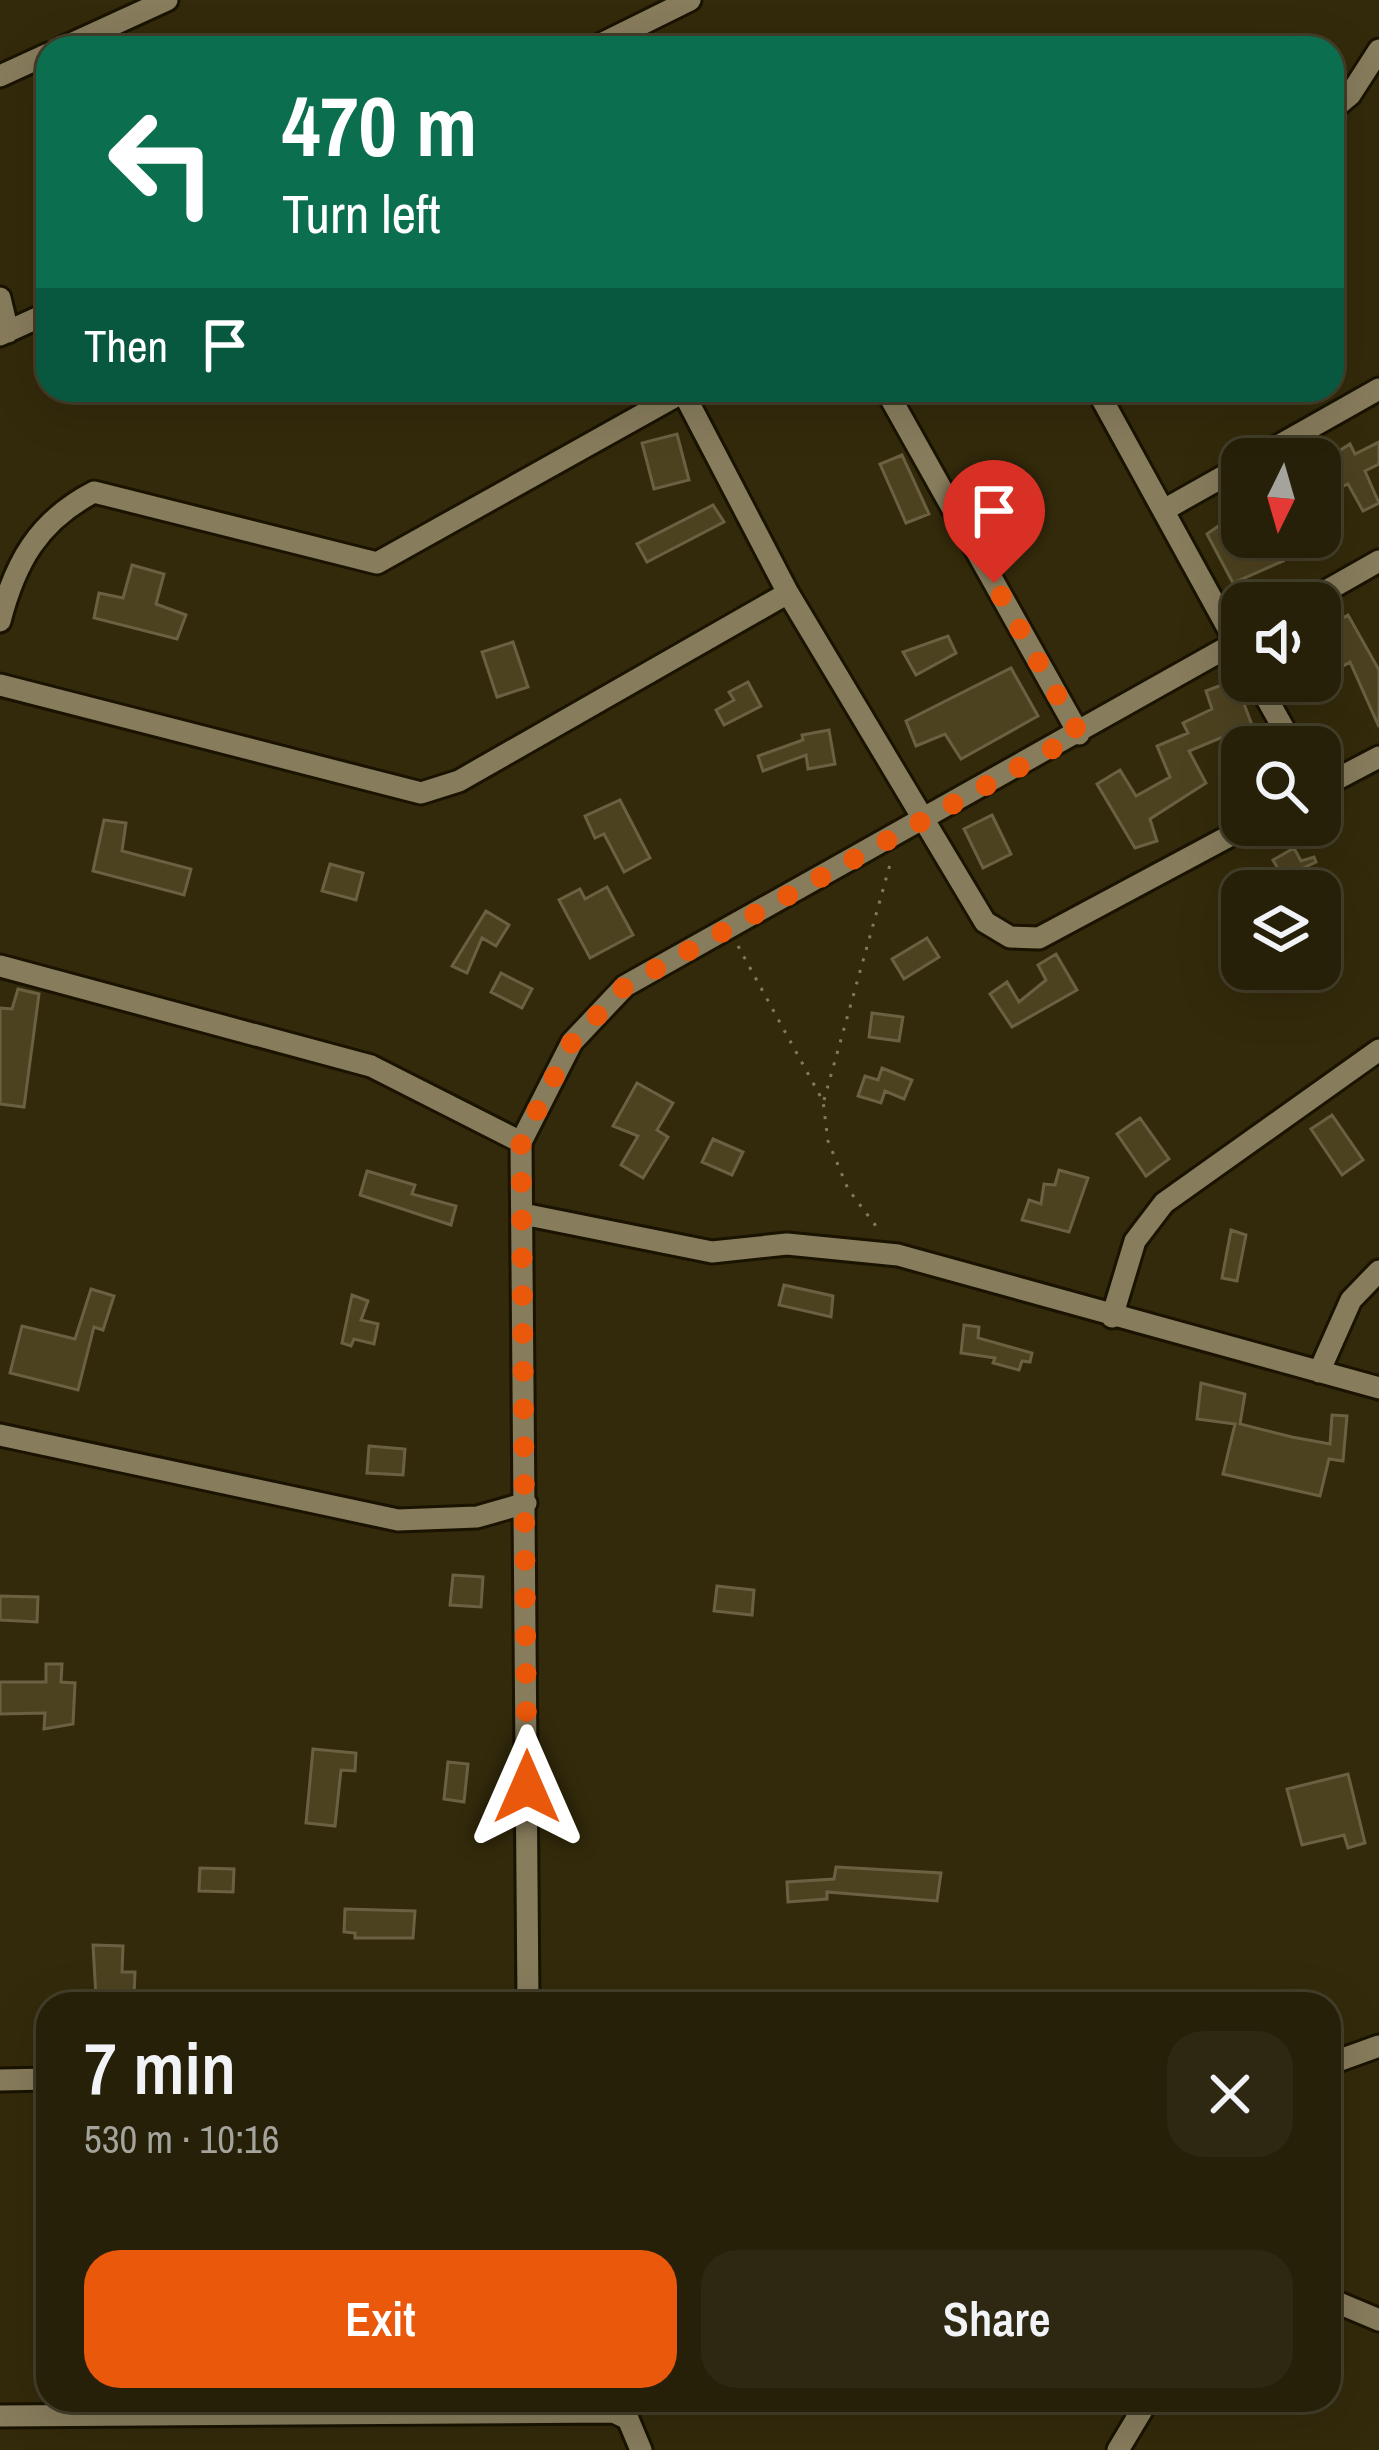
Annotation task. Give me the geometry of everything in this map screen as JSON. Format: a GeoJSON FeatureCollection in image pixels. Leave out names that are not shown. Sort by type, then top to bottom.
{"type":"FeatureCollection","features":[{"type":"Feature","properties":{"kind":"street"},"geometry":{"type":"LineString","coordinates":[[88,36],[167,0]]}},
{"type":"Feature","properties":{"kind":"street"},"geometry":{"type":"LineString","coordinates":[[617,36],[690,0]]}},
{"type":"Feature","properties":{"kind":"street"},"geometry":{"type":"LineString","coordinates":[[1344,100],[1379,50]]}},
{"type":"Feature","properties":{"kind":"street"},"geometry":{"type":"LineString","coordinates":[[0,76],[36,60]]}},
{"type":"Feature","properties":{"kind":"street"},"geometry":{"type":"LineString","coordinates":[[0,298],[4,333],[36,318]]}},
{"type":"Feature","properties":{"kind":"street"},"geometry":{"type":"LineString","coordinates":[[1292,438],[1379,389]]}},
{"type":"Feature","properties":{"kind":"street"},"geometry":{"type":"LineString","coordinates":[[0,621],[29,546],[60,511],[94,492],[377,563],[665,402]]}},
{"type":"Feature","properties":{"kind":"street"},"geometry":{"type":"LineString","coordinates":[[688,402],[788,593],[985,922],[1010,937],[1039,938],[1221,841]]}},
{"type":"Feature","properties":{"kind":"street"},"geometry":{"type":"LineString","coordinates":[[893,402],[1079,734]]}},
{"type":"Feature","properties":{"kind":"street"},"geometry":{"type":"LineString","coordinates":[[1103,402],[1221,611]]}},
{"type":"Feature","properties":{"kind":"street"},"geometry":{"type":"LineString","coordinates":[[1164,510],[1221,478]]}},
{"type":"Feature","properties":{"kind":"street"},"geometry":{"type":"LineString","coordinates":[[1341,583],[1379,561]]}},
{"type":"Feature","properties":{"kind":"street"},"geometry":{"type":"LineString","coordinates":[[0,686],[421,793],[459,781],[788,593]]}},
{"type":"Feature","properties":{"kind":"street"},"geometry":{"type":"LineString","coordinates":[[528,1992],[521,1142],[572,1042],[625,986],[898,830],[1221,656]]}},
{"type":"Feature","properties":{"kind":"street"},"geometry":{"type":"LineString","coordinates":[[1341,777],[1379,758]]}},
{"type":"Feature","properties":{"kind":"street"},"geometry":{"type":"LineString","coordinates":[[0,966],[371,1066],[521,1142]]}},
{"type":"Feature","properties":{"kind":"street"},"geometry":{"type":"LineString","coordinates":[[1112,1317],[1135,1241],[1164,1203],[1379,1050]]}},
{"type":"Feature","properties":{"kind":"street"},"geometry":{"type":"LineString","coordinates":[[523,1214],[712,1252],[787,1244],[898,1256],[1379,1388]]}},
{"type":"Feature","properties":{"kind":"street"},"geometry":{"type":"LineString","coordinates":[[1319,1372],[1352,1300],[1379,1271]]}},
{"type":"Feature","properties":{"kind":"street"},"geometry":{"type":"LineString","coordinates":[[0,1435],[398,1520],[477,1516],[526,1503]]}},
{"type":"Feature","properties":{"kind":"street"},"geometry":{"type":"LineString","coordinates":[[1341,2060],[1379,2046]]}},
{"type":"Feature","properties":{"kind":"street"},"geometry":{"type":"LineString","coordinates":[[0,2080],[36,2079]]}},
{"type":"Feature","properties":{"kind":"street"},"geometry":{"type":"LineString","coordinates":[[1341,2304],[1379,2320]]}},
{"type":"Feature","properties":{"kind":"street"},"geometry":{"type":"LineString","coordinates":[[0,2416],[614,2412],[632,2426],[641,2450]]}},
{"type":"Feature","properties":{"kind":"street"},"geometry":{"type":"LineString","coordinates":[[1118,2450],[1141,2412]]}},
{"type":"Feature","properties":{"kind":"path"},"geometry":{"type":"LineString","coordinates":[[823,1101],[898,830]]}},
{"type":"Feature","properties":{"kind":"path"},"geometry":{"type":"LineString","coordinates":[[727,926],[823,1101],[828,1141],[848,1189],[898,1256]]}},
{"type":"Feature","properties":{"kind":"building"},"geometry":{"type":"Polygon","coordinates":[[[677,434],[689,480],[654,489],[642,443],[677,434]]]}},
{"type":"Feature","properties":{"kind":"building"},"geometry":{"type":"Polygon","coordinates":[[[1379,442],[1379,464],[1365,471],[1379,503],[1363,511],[1348,484],[1341,487],[1341,450],[1350,444],[1355,454],[1379,442]]]}},
{"type":"Feature","properties":{"kind":"building"},"geometry":{"type":"Polygon","coordinates":[[[902,455],[929,514],[906,523],[880,464],[902,455]]]}},
{"type":"Feature","properties":{"kind":"building"},"geometry":{"type":"Polygon","coordinates":[[[713,505],[724,522],[647,562],[637,544],[713,505]]]}},
{"type":"Feature","properties":{"kind":"building"},"geometry":{"type":"Polygon","coordinates":[[[1221,524],[1221,558],[1283,561],[1232,582],[1207,534],[1221,524]]]}},
{"type":"Feature","properties":{"kind":"building"},"geometry":{"type":"Polygon","coordinates":[[[132,565],[164,574],[156,604],[186,615],[177,639],[94,618],[99,593],[123,598],[132,565]]]}},
{"type":"Feature","properties":{"kind":"building"},"geometry":{"type":"Polygon","coordinates":[[[1348,615],[1379,670],[1379,727],[1350,662],[1341,667],[1341,619],[1348,615]]]}},
{"type":"Feature","properties":{"kind":"building"},"geometry":{"type":"Polygon","coordinates":[[[948,636],[956,653],[916,675],[903,652],[948,636]]]}},
{"type":"Feature","properties":{"kind":"building"},"geometry":{"type":"Polygon","coordinates":[[[513,642],[528,687],[497,697],[482,652],[513,642]]]}},
{"type":"Feature","properties":{"kind":"building"},"geometry":{"type":"Polygon","coordinates":[[[1011,668],[1038,716],[961,759],[945,734],[916,746],[906,721],[1011,668]]]}},
{"type":"Feature","properties":{"kind":"building"},"geometry":{"type":"Polygon","coordinates":[[[748,682],[761,706],[724,725],[716,710],[734,700],[729,692],[748,682]]]}},
{"type":"Feature","properties":{"kind":"building"},"geometry":{"type":"Polygon","coordinates":[[[1221,685],[1221,702],[1243,702],[1252,725],[1221,726],[1221,738],[1189,751],[1206,783],[1150,819],[1157,841],[1135,848],[1097,784],[1120,770],[1136,796],[1170,777],[1157,746],[1188,733],[1183,723],[1212,709],[1206,691],[1221,685]]]}},
{"type":"Feature","properties":{"kind":"building"},"geometry":{"type":"Polygon","coordinates":[[[829,730],[835,764],[808,769],[806,755],[763,771],[758,756],[803,740],[802,735],[829,730]]]}},
{"type":"Feature","properties":{"kind":"building"},"geometry":{"type":"Polygon","coordinates":[[[620,800],[650,858],[624,872],[604,834],[595,838],[585,816],[620,800]]]}},
{"type":"Feature","properties":{"kind":"building"},"geometry":{"type":"Polygon","coordinates":[[[992,815],[1011,854],[983,868],[964,829],[992,815]]]}},
{"type":"Feature","properties":{"kind":"building"},"geometry":{"type":"Polygon","coordinates":[[[104,820],[126,823],[122,851],[191,869],[184,895],[93,871],[104,820]]]}},
{"type":"Feature","properties":{"kind":"building"},"geometry":{"type":"Polygon","coordinates":[[[1294,848],[1301,861],[1314,857],[1316,862],[1299,870],[1267,870],[1277,867],[1273,860],[1294,848]]]}},
{"type":"Feature","properties":{"kind":"building"},"geometry":{"type":"Polygon","coordinates":[[[330,864],[363,873],[356,900],[322,891],[330,864]]]}},
{"type":"Feature","properties":{"kind":"building"},"geometry":{"type":"Polygon","coordinates":[[[607,887],[633,935],[590,958],[559,900],[580,889],[585,899],[607,887]]]}},
{"type":"Feature","properties":{"kind":"building"},"geometry":{"type":"Polygon","coordinates":[[[486,911],[509,925],[496,946],[482,938],[467,973],[452,966],[486,911]]]}},
{"type":"Feature","properties":{"kind":"building"},"geometry":{"type":"Polygon","coordinates":[[[927,938],[939,957],[904,979],[892,959],[927,938]]]}},
{"type":"Feature","properties":{"kind":"building"},"geometry":{"type":"Polygon","coordinates":[[[1056,954],[1077,990],[1012,1027],[990,994],[1007,982],[1019,1002],[1046,980],[1038,965],[1056,954]]]}},
{"type":"Feature","properties":{"kind":"building"},"geometry":{"type":"Polygon","coordinates":[[[501,973],[532,989],[522,1008],[491,992],[501,973]]]}},
{"type":"Feature","properties":{"kind":"building"},"geometry":{"type":"Polygon","coordinates":[[[18,989],[39,994],[24,1107],[0,1104],[0,1008],[12,1009],[18,989]]]}},
{"type":"Feature","properties":{"kind":"building"},"geometry":{"type":"Polygon","coordinates":[[[872,1013],[903,1017],[899,1041],[869,1037],[872,1013]]]}},
{"type":"Feature","properties":{"kind":"building"},"geometry":{"type":"Polygon","coordinates":[[[882,1068],[912,1080],[904,1099],[885,1091],[881,1103],[858,1096],[865,1076],[878,1080],[882,1068]]]}},
{"type":"Feature","properties":{"kind":"building"},"geometry":{"type":"Polygon","coordinates":[[[637,1083],[673,1103],[657,1130],[668,1137],[643,1178],[621,1165],[638,1136],[613,1126],[637,1083]]]}},
{"type":"Feature","properties":{"kind":"building"},"geometry":{"type":"Polygon","coordinates":[[[1332,1115],[1363,1160],[1342,1175],[1311,1129],[1332,1115]]]}},
{"type":"Feature","properties":{"kind":"building"},"geometry":{"type":"Polygon","coordinates":[[[1140,1118],[1169,1159],[1146,1176],[1117,1134],[1140,1118]]]}},
{"type":"Feature","properties":{"kind":"building"},"geometry":{"type":"Polygon","coordinates":[[[713,1139],[743,1152],[732,1175],[702,1162],[713,1139]]]}},
{"type":"Feature","properties":{"kind":"building"},"geometry":{"type":"Polygon","coordinates":[[[1059,1170],[1088,1178],[1069,1232],[1022,1220],[1029,1200],[1041,1204],[1044,1184],[1055,1185],[1059,1170]]]}},
{"type":"Feature","properties":{"kind":"building"},"geometry":{"type":"Polygon","coordinates":[[[367,1171],[415,1185],[412,1194],[456,1206],[451,1225],[360,1195],[367,1171]]]}},
{"type":"Feature","properties":{"kind":"building"},"geometry":{"type":"Polygon","coordinates":[[[1231,1230],[1246,1235],[1237,1281],[1222,1278],[1231,1230]]]}},
{"type":"Feature","properties":{"kind":"building"},"geometry":{"type":"Polygon","coordinates":[[[784,1285],[833,1296],[831,1317],[779,1305],[784,1285]]]}},
{"type":"Feature","properties":{"kind":"building"},"geometry":{"type":"Polygon","coordinates":[[[91,1289],[114,1296],[103,1330],[94,1327],[78,1390],[10,1373],[22,1326],[75,1339],[91,1289]]]}},
{"type":"Feature","properties":{"kind":"building"},"geometry":{"type":"Polygon","coordinates":[[[352,1295],[368,1301],[361,1320],[378,1324],[374,1344],[354,1339],[351,1346],[342,1343],[352,1295]]]}},
{"type":"Feature","properties":{"kind":"building"},"geometry":{"type":"Polygon","coordinates":[[[964,1325],[979,1327],[978,1338],[1032,1353],[1030,1362],[1022,1361],[1019,1370],[993,1363],[995,1358],[961,1353],[964,1325]]]}},
{"type":"Feature","properties":{"kind":"building"},"geometry":{"type":"Polygon","coordinates":[[[1201,1383],[1245,1394],[1240,1424],[1292,1437],[1330,1444],[1332,1415],[1347,1416],[1343,1461],[1329,1459],[1320,1496],[1223,1474],[1235,1424],[1197,1419],[1201,1383]]]}},
{"type":"Feature","properties":{"kind":"building"},"geometry":{"type":"Polygon","coordinates":[[[369,1446],[405,1449],[403,1475],[367,1473],[369,1446]]]}},
{"type":"Feature","properties":{"kind":"building"},"geometry":{"type":"Polygon","coordinates":[[[453,1575],[483,1577],[481,1607],[450,1605],[453,1575]]]}},
{"type":"Feature","properties":{"kind":"building"},"geometry":{"type":"Polygon","coordinates":[[[717,1586],[754,1590],[752,1615],[714,1611],[717,1586]]]}},
{"type":"Feature","properties":{"kind":"building"},"geometry":{"type":"Polygon","coordinates":[[[0,1596],[38,1597],[37,1622],[0,1620],[0,1596]]]}},
{"type":"Feature","properties":{"kind":"building"},"geometry":{"type":"Polygon","coordinates":[[[46,1664],[62,1664],[61,1682],[75,1683],[73,1724],[44,1729],[45,1713],[0,1714],[0,1682],[46,1682],[46,1664]]]}},
{"type":"Feature","properties":{"kind":"building"},"geometry":{"type":"Polygon","coordinates":[[[313,1749],[356,1753],[355,1771],[341,1770],[335,1826],[306,1823],[313,1749]]]}},
{"type":"Feature","properties":{"kind":"building"},"geometry":{"type":"Polygon","coordinates":[[[448,1762],[468,1764],[464,1802],[444,1799],[448,1762]]]}},
{"type":"Feature","properties":{"kind":"building"},"geometry":{"type":"Polygon","coordinates":[[[1348,1774],[1365,1843],[1348,1848],[1344,1835],[1302,1845],[1287,1789],[1348,1774]]]}},
{"type":"Feature","properties":{"kind":"building"},"geometry":{"type":"Polygon","coordinates":[[[836,1867],[941,1873],[937,1901],[827,1892],[827,1899],[788,1902],[787,1882],[834,1879],[836,1867]]]}},
{"type":"Feature","properties":{"kind":"building"},"geometry":{"type":"Polygon","coordinates":[[[200,1868],[234,1869],[233,1892],[199,1891],[200,1868]]]}},
{"type":"Feature","properties":{"kind":"building"},"geometry":{"type":"Polygon","coordinates":[[[345,1909],[415,1911],[413,1938],[355,1938],[355,1933],[344,1932],[345,1909]]]}},
{"type":"Feature","properties":{"kind":"building"},"geometry":{"type":"Polygon","coordinates":[[[93,1945],[123,1946],[122,1972],[135,1972],[134,1992],[96,1992],[93,1945]]]}},
{"type":"Feature","properties":{"kind":"route"},"geometry":{"type":"LineString","coordinates":[[527,1787],[521,1142],[572,1042],[625,986],[1079,734],[994,583]]}}]}
